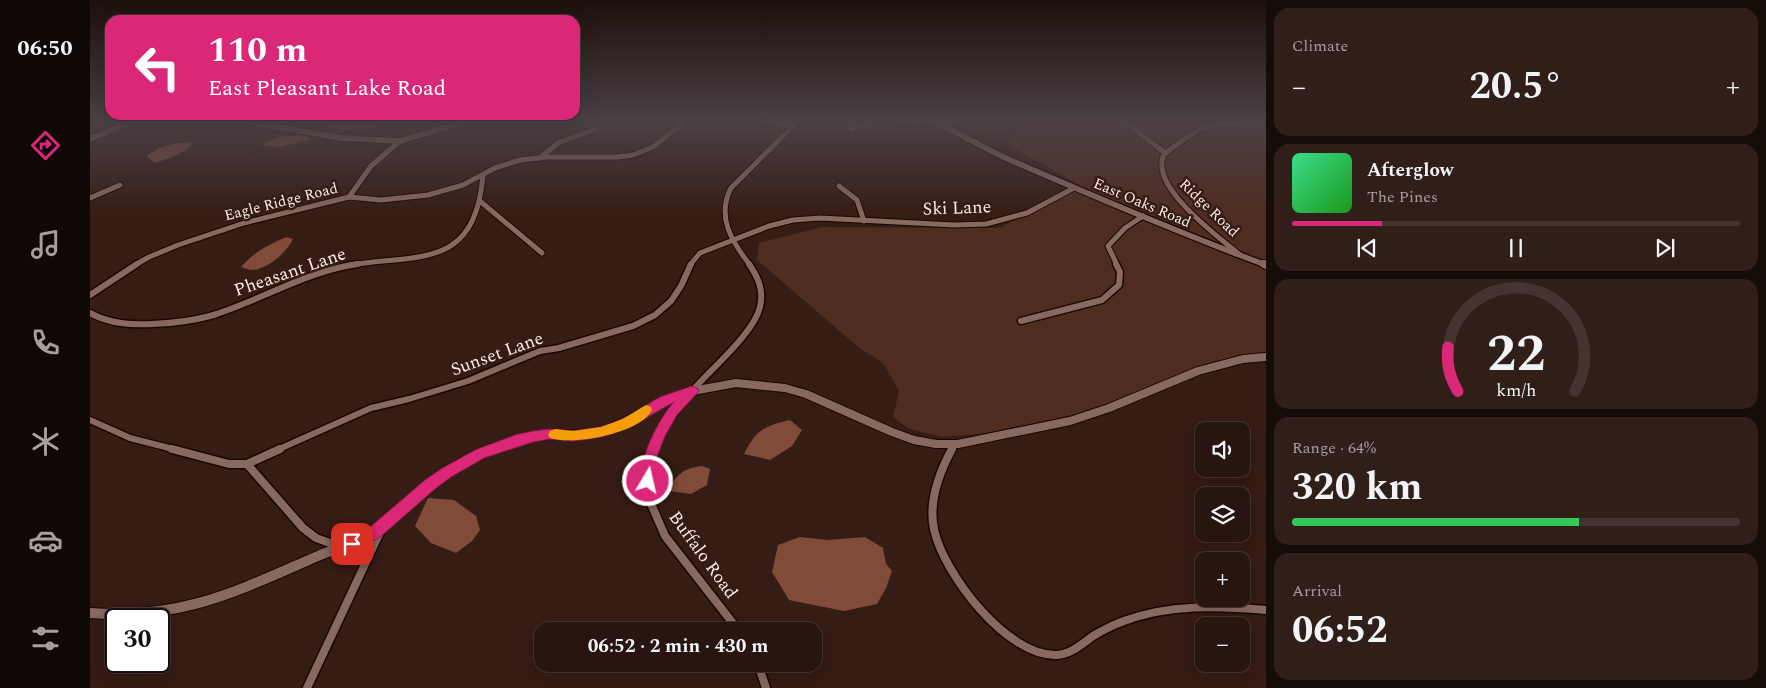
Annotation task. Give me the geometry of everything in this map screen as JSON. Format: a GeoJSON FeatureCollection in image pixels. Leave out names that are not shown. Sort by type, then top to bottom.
{"type":"FeatureCollection","features":[{"type":"Feature","properties":{"kind":"street"},"geometry":{"type":"LineString","coordinates":[[349,197],[365,170],[383,153]]}},
{"type":"Feature","properties":{"kind":"street"},"geometry":{"type":"LineString","coordinates":[[540,158],[542,153]]}},
{"type":"Feature","properties":{"kind":"street","name":"Eagle Ridge Road"},"geometry":{"type":"LineString","coordinates":[[90,295],[134,265],[178,245],[271,215],[349,197],[381,200],[416,198],[452,189],[511,162],[540,158],[617,157],[638,153]]}},
{"type":"Feature","properties":{"kind":"street","name":"Buffalo Road"},"geometry":{"type":"LineString","coordinates":[[732,622],[665,536],[657,522],[648,494],[648,469],[659,434],[673,412],[754,322],[760,306],[761,289],[756,274],[731,240],[725,208],[726,196],[767,153]]}},
{"type":"Feature","properties":{"kind":"street","name":"East Oaks Road"},"geometry":{"type":"LineString","coordinates":[[994,153],[1074,188],[1266,265]]}},
{"type":"Feature","properties":{"kind":"street","name":"Ridge Road"},"geometry":{"type":"LineString","coordinates":[[1165,153],[1161,169],[1170,189],[1240,255]]}},
{"type":"Feature","properties":{"kind":"street","name":"Pheasant Lane"},"geometry":{"type":"LineString","coordinates":[[90,313],[107,321],[128,324],[162,323],[199,318],[339,268],[431,254],[447,248],[459,240],[473,222],[481,202],[483,175]]}},
{"type":"Feature","properties":{"kind":"street"},"geometry":{"type":"LineString","coordinates":[[90,198],[120,185]]}},
{"type":"Feature","properties":{"kind":"street"},"geometry":{"type":"LineString","coordinates":[[839,186],[857,200],[864,221]]}},
{"type":"Feature","properties":{"kind":"street","name":"Ski Lane"},"geometry":{"type":"LineString","coordinates":[[731,240],[769,226],[794,220],[827,218],[864,221],[986,224],[1027,213],[1074,188]]}},
{"type":"Feature","properties":{"kind":"street"},"geometry":{"type":"LineString","coordinates":[[481,202],[542,253]]}},
{"type":"Feature","properties":{"kind":"street"},"geometry":{"type":"LineString","coordinates":[[1021,321],[1102,300],[1119,286],[1120,272],[1108,246],[1121,232],[1143,216]]}},
{"type":"Feature","properties":{"kind":"street","name":"Sunset Lane"},"geometry":{"type":"LineString","coordinates":[[247,464],[371,408],[434,392],[500,369],[530,354],[595,338],[644,321],[671,301],[694,258],[709,248],[731,240]]}},
{"type":"Feature","properties":{"kind":"street"},"geometry":{"type":"LineString","coordinates":[[90,613],[131,615],[195,605],[248,588],[363,539],[382,527],[430,485],[454,468],[480,454],[515,441],[533,437],[550,434],[573,436],[602,432],[627,422],[665,400],[692,391],[725,384],[772,385],[809,396],[894,433],[926,441],[955,444],[1068,422],[1106,409],[1215,364],[1266,357]]}},
{"type":"Feature","properties":{"kind":"street"},"geometry":{"type":"LineString","coordinates":[[90,420],[130,438],[229,464],[247,464],[303,528],[316,538],[341,547]]}},
{"type":"Feature","properties":{"kind":"street"},"geometry":{"type":"LineString","coordinates":[[955,444],[946,459],[934,493],[932,508],[936,538],[948,566],[969,596],[984,613],[1020,644],[1044,654],[1065,654],[1075,650],[1109,627],[1149,614],[1191,608],[1266,610]]}},
{"type":"Feature","properties":{"kind":"street"},"geometry":{"type":"LineString","coordinates":[[307,688],[382,527]]}},
{"type":"Feature","properties":{"kind":"street"},"geometry":{"type":"LineString","coordinates":[[761,672],[766,688]]}},
{"type":"Feature","properties":{"kind":"shaded area"},"geometry":{"type":"Polygon","coordinates":[[[151,153],[181,153],[155,163],[147,156],[151,153]]]}},
{"type":"Feature","properties":{"kind":"shaded area"},"geometry":{"type":"Polygon","coordinates":[[[1023,153],[1266,153],[1266,356],[1197,369],[1086,412],[981,434],[942,437],[909,429],[893,417],[899,391],[883,363],[858,347],[757,260],[759,243],[822,227],[999,228],[1082,187],[1023,153]]]}},
{"type":"Feature","properties":{"kind":"shaded area"},"geometry":{"type":"Polygon","coordinates":[[[286,237],[293,239],[290,244],[282,254],[265,267],[253,270],[241,267],[262,249],[286,237]]]}},
{"type":"Feature","properties":{"kind":"shaded area"},"geometry":{"type":"Polygon","coordinates":[[[790,420],[802,430],[792,446],[770,460],[744,454],[753,439],[762,430],[774,424],[790,420]]]}},
{"type":"Feature","properties":{"kind":"shaded area"},"geometry":{"type":"Polygon","coordinates":[[[702,466],[710,469],[707,485],[691,494],[669,491],[674,480],[681,473],[691,468],[702,466]]]}},
{"type":"Feature","properties":{"kind":"shaded area"},"geometry":{"type":"Polygon","coordinates":[[[428,498],[454,500],[476,516],[480,530],[472,541],[456,553],[431,543],[415,526],[428,498]]]}},
{"type":"Feature","properties":{"kind":"shaded area"},"geometry":{"type":"Polygon","coordinates":[[[800,537],[828,540],[865,537],[883,548],[886,564],[892,571],[886,588],[877,604],[844,611],[789,600],[772,572],[778,545],[800,537]]]}},
{"type":"Feature","properties":{"kind":"slow traffic"},"geometry":{"type":"LineString","coordinates":[[555,435],[589,435],[602,432],[627,422],[646,410]]}},
{"type":"Feature","properties":{"kind":"route"},"geometry":{"type":"LineString","coordinates":[[352,544],[382,527],[446,473],[480,454],[515,441],[533,437],[550,434],[561,436],[589,435],[602,432],[627,422],[665,400],[692,391],[673,412],[659,434],[648,469],[648,481]]}}]}
